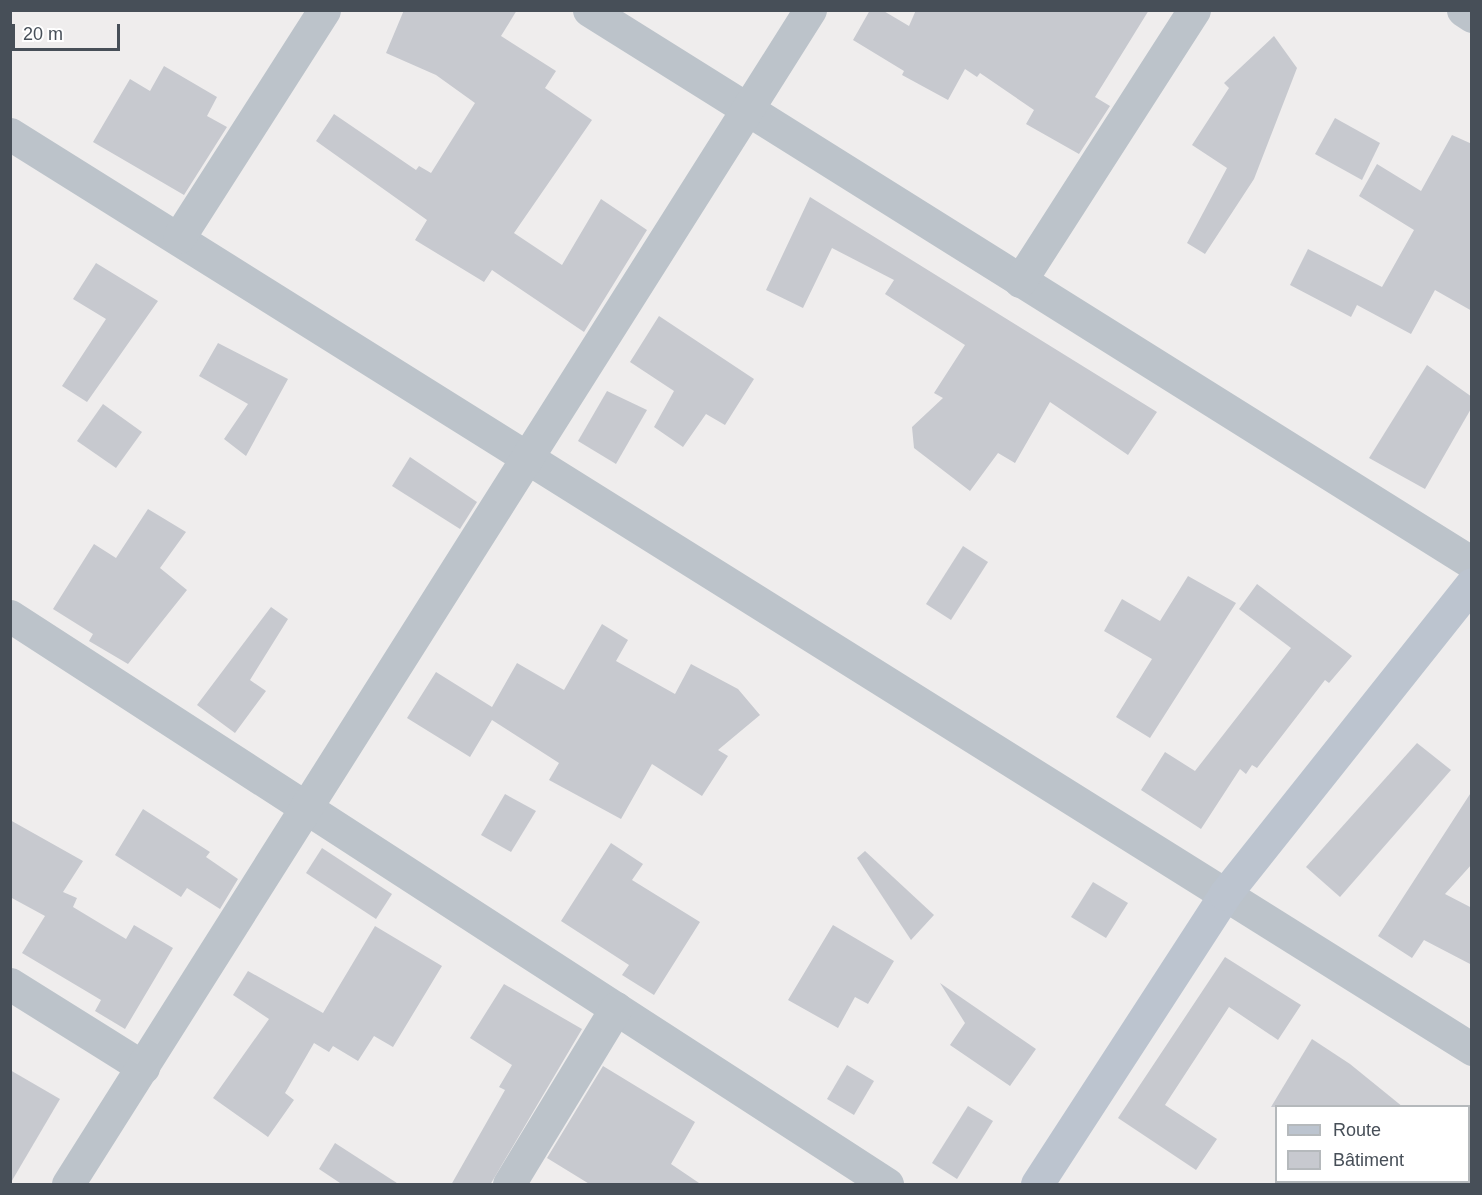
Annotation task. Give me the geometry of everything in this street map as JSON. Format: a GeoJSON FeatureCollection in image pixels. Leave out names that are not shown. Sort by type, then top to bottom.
{"type":"FeatureCollection","features":[{"type":"Feature","properties":{"kind":"street"},"geometry":{"type":"LineString","coordinates":[[179,237],[324,10]]}},
{"type":"Feature","properties":{"kind":"street"},"geometry":{"type":"LineString","coordinates":[[589,10],[1472,563]]}},
{"type":"Feature","properties":{"kind":"street"},"geometry":{"type":"LineString","coordinates":[[68,1185],[810,10]]}},
{"type":"Feature","properties":{"kind":"street"},"geometry":{"type":"LineString","coordinates":[[1020,281],[1194,10]]}},
{"type":"Feature","properties":{"kind":"street"},"geometry":{"type":"LineString","coordinates":[[1463,10],[1472,16]]}},
{"type":"Feature","properties":{"kind":"street"},"geometry":{"type":"LineString","coordinates":[[10,134],[529,456],[1472,1049]]}},
{"type":"Feature","properties":{"kind":"street"},"geometry":{"type":"LineString","coordinates":[[1037,1185],[1225,894],[1472,584]]}},
{"type":"Feature","properties":{"kind":"street"},"geometry":{"type":"LineString","coordinates":[[10,616],[887,1185]]}},
{"type":"Feature","properties":{"kind":"street"},"geometry":{"type":"LineString","coordinates":[[10,984],[142,1067]]}},
{"type":"Feature","properties":{"kind":"street"},"geometry":{"type":"LineString","coordinates":[[509,1185],[616,1008]]}},
{"type":"Feature","properties":{"kind":"building"},"geometry":{"type":"Polygon","coordinates":[[[404,10],[517,10],[501,36],[556,71],[545,88],[592,120],[514,233],[562,265],[601,199],[647,230],[584,332],[492,270],[484,282],[415,240],[427,220],[316,141],[334,114],[416,170],[419,166],[431,173],[475,103],[436,75],[386,53],[404,10]]]}},
{"type":"Feature","properties":{"kind":"building"},"geometry":{"type":"Polygon","coordinates":[[[870,10],[882,10],[909,26],[916,10],[1149,10],[1095,97],[1110,106],[1079,154],[1026,124],[1034,110],[980,73],[977,77],[965,69],[948,100],[902,75],[904,71],[853,40],[870,10]]]}},
{"type":"Feature","properties":{"kind":"building"},"geometry":{"type":"Polygon","coordinates":[[[1274,36],[1297,68],[1254,179],[1205,254],[1187,243],[1227,168],[1192,145],[1229,88],[1224,83],[1274,36]]]}},
{"type":"Feature","properties":{"kind":"building"},"geometry":{"type":"Polygon","coordinates":[[[164,66],[217,97],[207,116],[227,127],[184,195],[93,142],[130,79],[150,91],[164,66]]]}},
{"type":"Feature","properties":{"kind":"building"},"geometry":{"type":"Polygon","coordinates":[[[1335,118],[1380,143],[1362,180],[1315,154],[1335,118]]]}},
{"type":"Feature","properties":{"kind":"building"},"geometry":{"type":"Polygon","coordinates":[[[1452,135],[1472,144],[1472,311],[1435,290],[1411,334],[1357,305],[1351,317],[1290,285],[1308,249],[1382,287],[1414,230],[1359,196],[1377,164],[1421,191],[1452,135]]]}},
{"type":"Feature","properties":{"kind":"building"},"geometry":{"type":"Polygon","coordinates":[[[810,197],[1157,412],[1128,455],[1050,402],[1015,463],[998,453],[970,491],[914,448],[912,427],[943,398],[934,393],[965,345],[885,294],[894,280],[832,248],[803,308],[766,290],[810,197]]]}},
{"type":"Feature","properties":{"kind":"building"},"geometry":{"type":"Polygon","coordinates":[[[96,263],[158,301],[87,402],[62,386],[106,319],[73,299],[96,263]]]}},
{"type":"Feature","properties":{"kind":"building"},"geometry":{"type":"Polygon","coordinates":[[[659,316],[754,379],[725,425],[706,414],[683,447],[654,427],[674,391],[630,362],[659,316]]]}},
{"type":"Feature","properties":{"kind":"building"},"geometry":{"type":"Polygon","coordinates":[[[218,343],[288,379],[246,456],[224,439],[248,404],[199,376],[218,343]]]}},
{"type":"Feature","properties":{"kind":"building"},"geometry":{"type":"Polygon","coordinates":[[[1427,365],[1472,397],[1472,407],[1425,489],[1369,458],[1427,365]]]}},
{"type":"Feature","properties":{"kind":"building"},"geometry":{"type":"Polygon","coordinates":[[[607,391],[647,410],[616,464],[578,441],[607,391]]]}},
{"type":"Feature","properties":{"kind":"building"},"geometry":{"type":"Polygon","coordinates":[[[103,404],[142,432],[116,468],[77,441],[103,404]]]}},
{"type":"Feature","properties":{"kind":"building"},"geometry":{"type":"Polygon","coordinates":[[[410,457],[477,502],[460,529],[392,486],[410,457]]]}},
{"type":"Feature","properties":{"kind":"building"},"geometry":{"type":"Polygon","coordinates":[[[148,509],[186,532],[160,568],[187,590],[128,664],[89,641],[93,634],[53,609],[94,544],[116,558],[148,509]]]}},
{"type":"Feature","properties":{"kind":"building"},"geometry":{"type":"Polygon","coordinates":[[[963,546],[988,562],[951,620],[926,604],[963,546]]]}},
{"type":"Feature","properties":{"kind":"building"},"geometry":{"type":"Polygon","coordinates":[[[1188,576],[1236,603],[1150,738],[1116,717],[1152,659],[1104,631],[1122,599],[1160,621],[1188,576]]]}},
{"type":"Feature","properties":{"kind":"building"},"geometry":{"type":"Polygon","coordinates":[[[1257,584],[1352,656],[1329,683],[1325,680],[1257,768],[1252,765],[1246,774],[1240,769],[1201,829],[1141,790],[1165,752],[1195,771],[1291,648],[1239,609],[1257,584]]]}},
{"type":"Feature","properties":{"kind":"building"},"geometry":{"type":"Polygon","coordinates":[[[271,607],[288,619],[250,680],[266,691],[235,733],[197,705],[271,607]]]}},
{"type":"Feature","properties":{"kind":"building"},"geometry":{"type":"Polygon","coordinates":[[[602,624],[628,640],[616,661],[675,694],[691,664],[738,689],[760,715],[718,750],[728,756],[702,796],[652,764],[621,819],[549,780],[559,763],[492,720],[470,757],[407,718],[436,672],[492,707],[517,663],[564,690],[602,624]]]}},
{"type":"Feature","properties":{"kind":"building"},"geometry":{"type":"Polygon","coordinates":[[[1417,743],[1451,770],[1340,897],[1306,867],[1417,743]]]}},
{"type":"Feature","properties":{"kind":"building"},"geometry":{"type":"Polygon","coordinates":[[[1472,791],[1472,864],[1445,894],[1472,908],[1472,965],[1424,940],[1412,958],[1378,936],[1472,791]]]}},
{"type":"Feature","properties":{"kind":"building"},"geometry":{"type":"Polygon","coordinates":[[[505,794],[536,811],[511,852],[481,835],[505,794]]]}},
{"type":"Feature","properties":{"kind":"building"},"geometry":{"type":"Polygon","coordinates":[[[143,809],[210,852],[206,857],[238,879],[220,909],[187,888],[181,897],[115,855],[143,809]]]}},
{"type":"Feature","properties":{"kind":"building"},"geometry":{"type":"Polygon","coordinates":[[[10,820],[83,861],[63,892],[77,898],[73,907],[126,939],[134,925],[173,948],[125,1029],[95,1011],[101,1000],[22,953],[45,916],[10,897],[10,820]]]}},
{"type":"Feature","properties":{"kind":"building"},"geometry":{"type":"Polygon","coordinates":[[[611,843],[643,864],[632,880],[700,922],[654,995],[622,975],[629,965],[561,921],[611,843]]]}},
{"type":"Feature","properties":{"kind":"building"},"geometry":{"type":"Polygon","coordinates":[[[322,848],[392,894],[376,919],[306,873],[322,848]]]}},
{"type":"Feature","properties":{"kind":"building"},"geometry":{"type":"Polygon","coordinates":[[[865,851],[934,915],[911,940],[857,858],[865,851]]]}},
{"type":"Feature","properties":{"kind":"building"},"geometry":{"type":"Polygon","coordinates":[[[1093,882],[1128,903],[1106,938],[1071,917],[1093,882]]]}},
{"type":"Feature","properties":{"kind":"building"},"geometry":{"type":"Polygon","coordinates":[[[833,925],[894,961],[868,1004],[855,997],[838,1028],[788,1000],[833,925]]]}},
{"type":"Feature","properties":{"kind":"building"},"geometry":{"type":"Polygon","coordinates":[[[375,926],[442,966],[393,1047],[374,1036],[358,1061],[333,1046],[329,1052],[314,1043],[285,1093],[294,1100],[268,1137],[213,1098],[269,1019],[233,995],[248,971],[323,1013],[375,926]]]}},
{"type":"Feature","properties":{"kind":"building"},"geometry":{"type":"Polygon","coordinates":[[[1225,957],[1301,1005],[1278,1040],[1229,1007],[1165,1105],[1217,1139],[1196,1170],[1118,1118],[1225,957]]]}},
{"type":"Feature","properties":{"kind":"building"},"geometry":{"type":"Polygon","coordinates":[[[940,983],[1036,1049],[1010,1086],[950,1045],[965,1023],[940,983]]]}},
{"type":"Feature","properties":{"kind":"building"},"geometry":{"type":"Polygon","coordinates":[[[504,984],[582,1029],[490,1185],[451,1185],[505,1090],[499,1087],[512,1065],[470,1038],[504,984]]]}},
{"type":"Feature","properties":{"kind":"building"},"geometry":{"type":"Polygon","coordinates":[[[1312,1039],[1350,1064],[1401,1105],[1275,1105],[1271,1107],[1312,1039]]]}},
{"type":"Feature","properties":{"kind":"building"},"geometry":{"type":"Polygon","coordinates":[[[847,1065],[874,1081],[854,1115],[827,1099],[847,1065]]]}},
{"type":"Feature","properties":{"kind":"building"},"geometry":{"type":"Polygon","coordinates":[[[603,1066],[695,1122],[671,1164],[702,1185],[591,1185],[547,1158],[603,1066]]]}},
{"type":"Feature","properties":{"kind":"building"},"geometry":{"type":"Polygon","coordinates":[[[10,1070],[60,1099],[10,1184],[10,1070]]]}},
{"type":"Feature","properties":{"kind":"building"},"geometry":{"type":"Polygon","coordinates":[[[968,1106],[993,1121],[957,1179],[932,1163],[968,1106]]]}},
{"type":"Feature","properties":{"kind":"building"},"geometry":{"type":"Polygon","coordinates":[[[335,1143],[400,1185],[343,1185],[319,1169],[335,1143]]]}}]}
